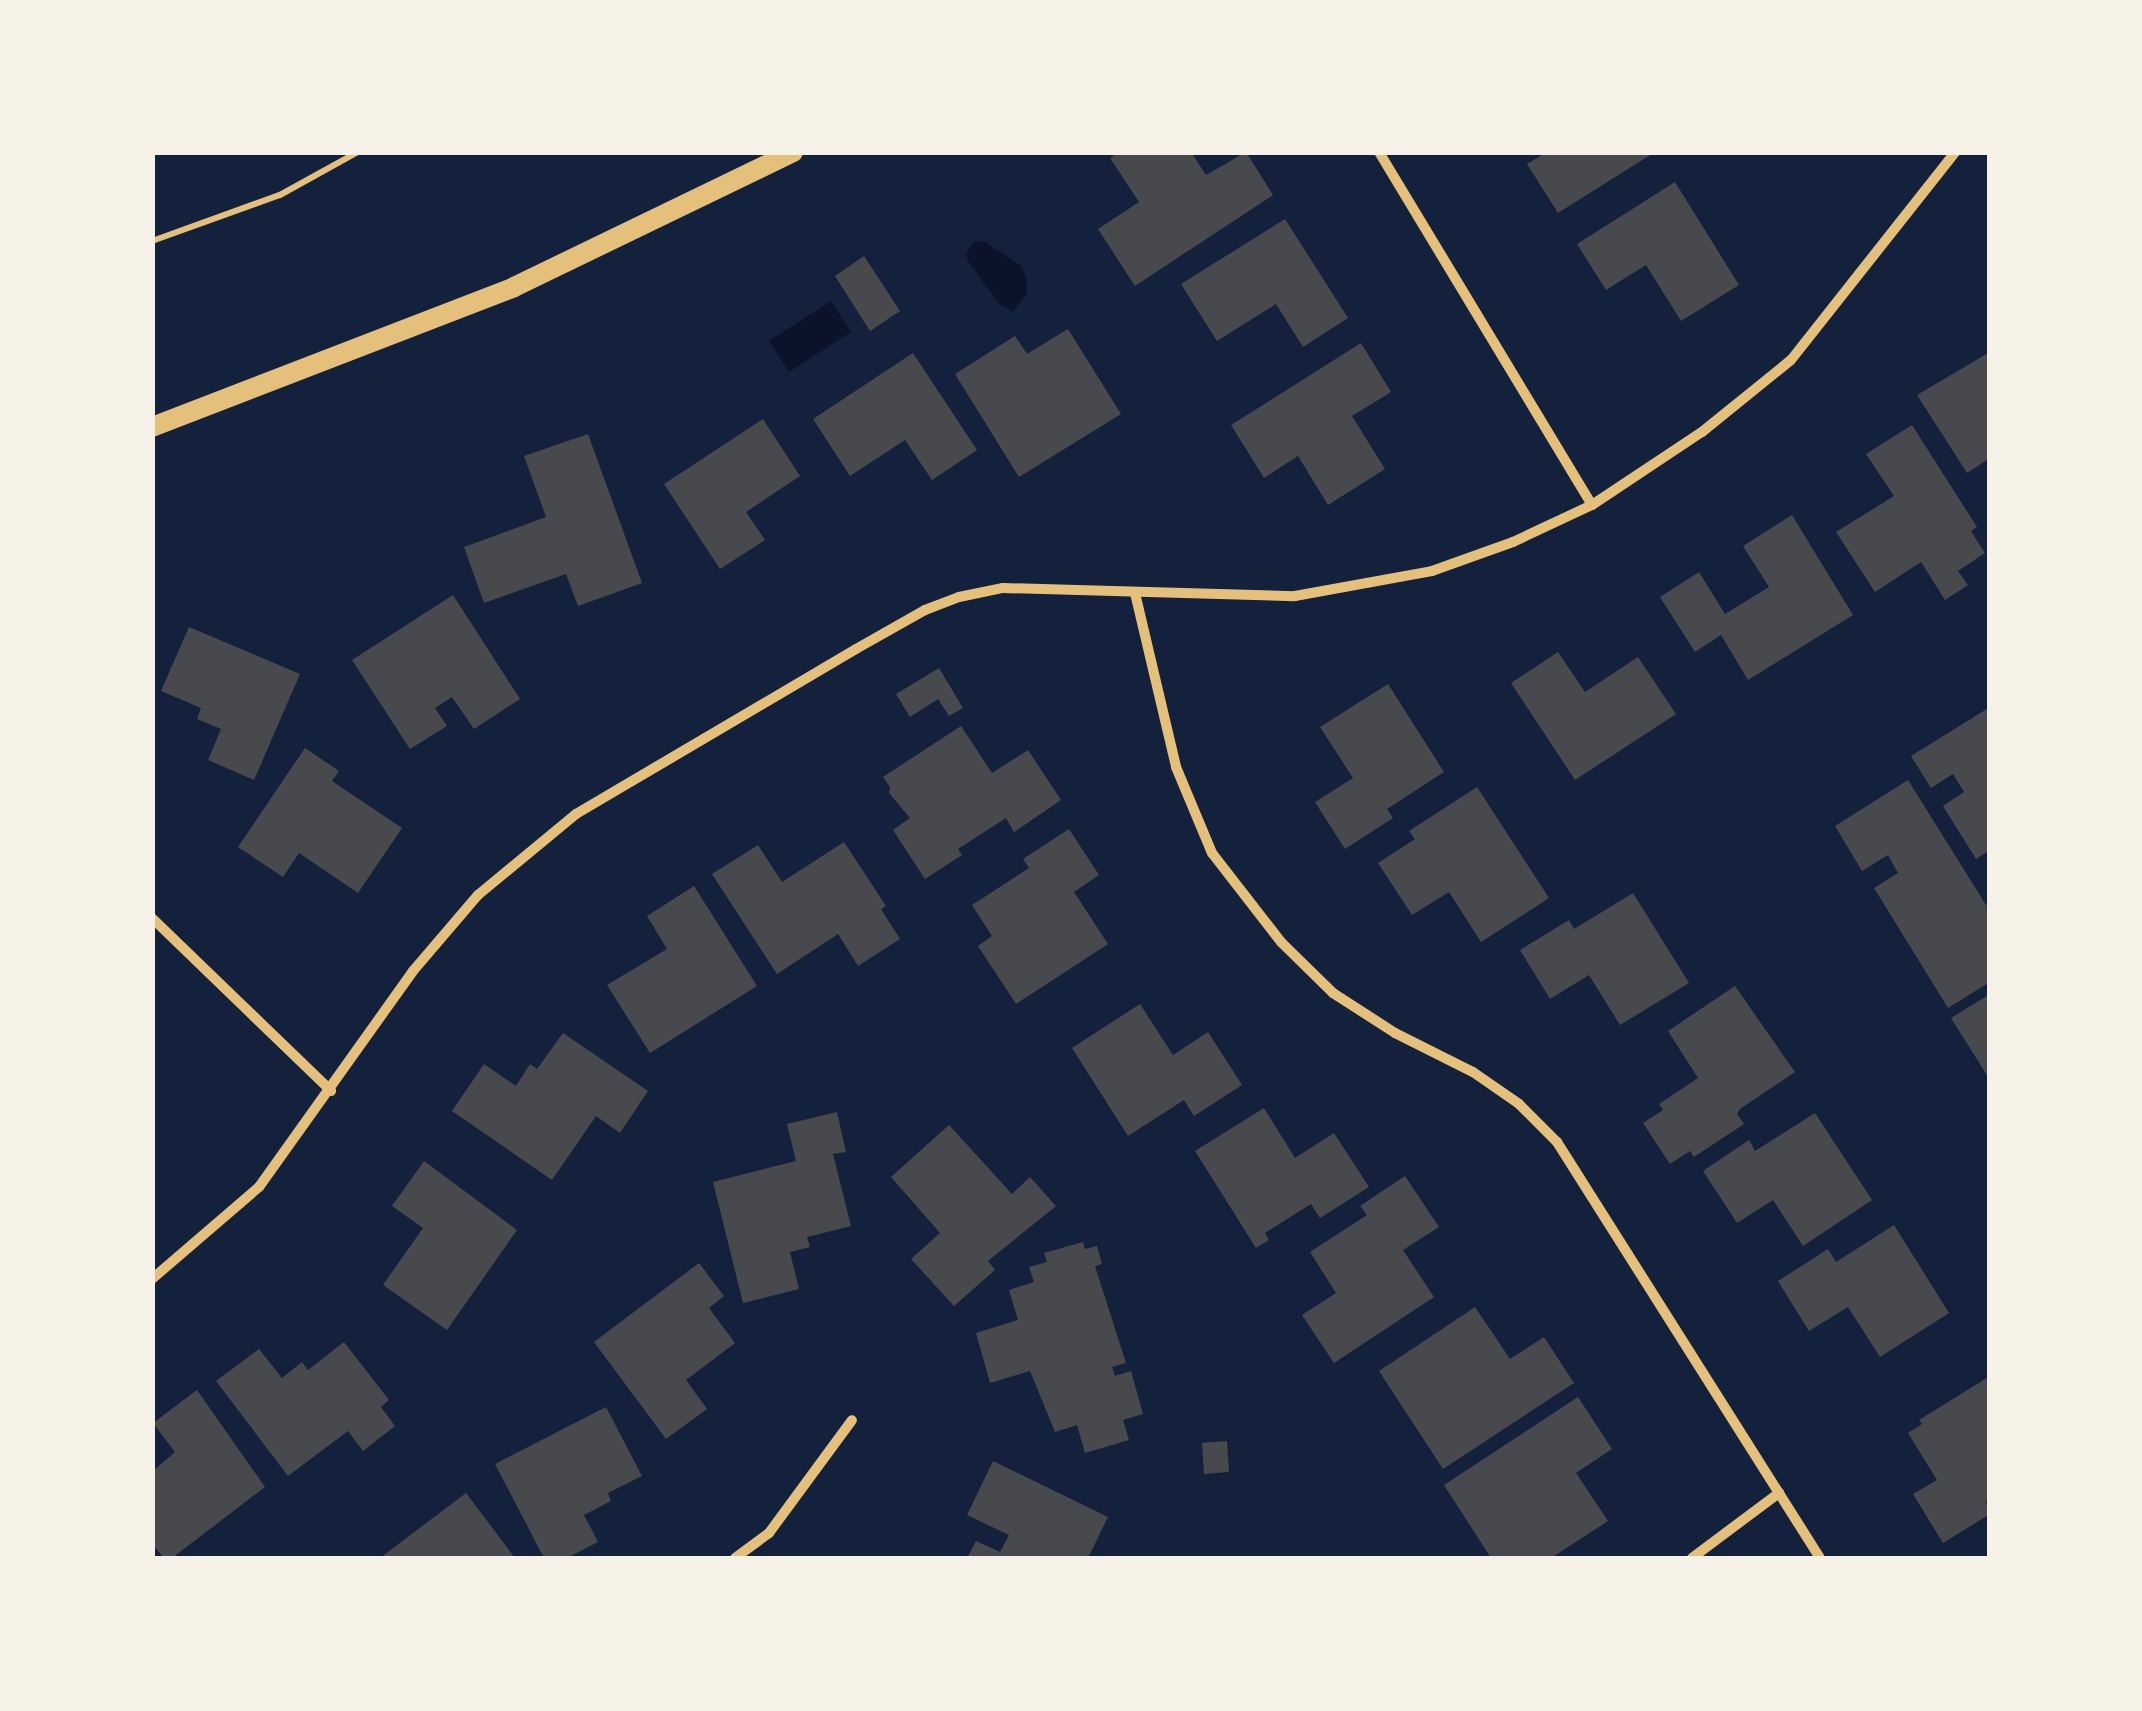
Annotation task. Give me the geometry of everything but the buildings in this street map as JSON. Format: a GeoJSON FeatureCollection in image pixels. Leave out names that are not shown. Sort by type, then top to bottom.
{"type":"FeatureCollection","features":[{"type":"Feature","properties":{"kind":"main road"},"geometry":{"type":"LineString","coordinates":[[152,427],[514,287],[793,152]]}},
{"type":"Feature","properties":{"kind":"street"},"geometry":{"type":"LineString","coordinates":[[1379,152],[1592,505]]}},
{"type":"Feature","properties":{"kind":"street"},"geometry":{"type":"LineString","coordinates":[[152,1279],[258,1187],[331,1091],[413,971],[478,894],[576,814],[925,610],[1003,588],[1295,596],[1432,570],[1513,542],[1592,505],[1702,432],[1791,360],[1955,152]]}},
{"type":"Feature","properties":{"kind":"street"},"geometry":{"type":"LineString","coordinates":[[1135,593],[1176,767],[1212,853],[1281,942],[1333,993],[1395,1033],[1473,1072],[1519,1104],[1557,1142],[1820,1558]]}},
{"type":"Feature","properties":{"kind":"street"},"geometry":{"type":"LineString","coordinates":[[152,918],[331,1091]]}},
{"type":"Feature","properties":{"kind":"street"},"geometry":{"type":"LineString","coordinates":[[735,1558],[769,1533],[852,1420]]}},
{"type":"Feature","properties":{"kind":"street"},"geometry":{"type":"LineString","coordinates":[[1692,1558],[1780,1493]]}},
{"type":"Feature","properties":{"kind":"path"},"geometry":{"type":"LineString","coordinates":[[152,240],[280,195],[358,152]]}},
{"type":"Feature","properties":{"kind":"water"},"geometry":{"type":"Polygon","coordinates":[[[984,241],[1020,265],[1027,278],[1027,293],[1013,312],[999,304],[968,261],[966,253],[974,242],[984,241]]]}},
{"type":"Feature","properties":{"kind":"water"},"geometry":{"type":"Polygon","coordinates":[[[831,301],[851,332],[789,372],[769,341],[831,301]]]}}]}
